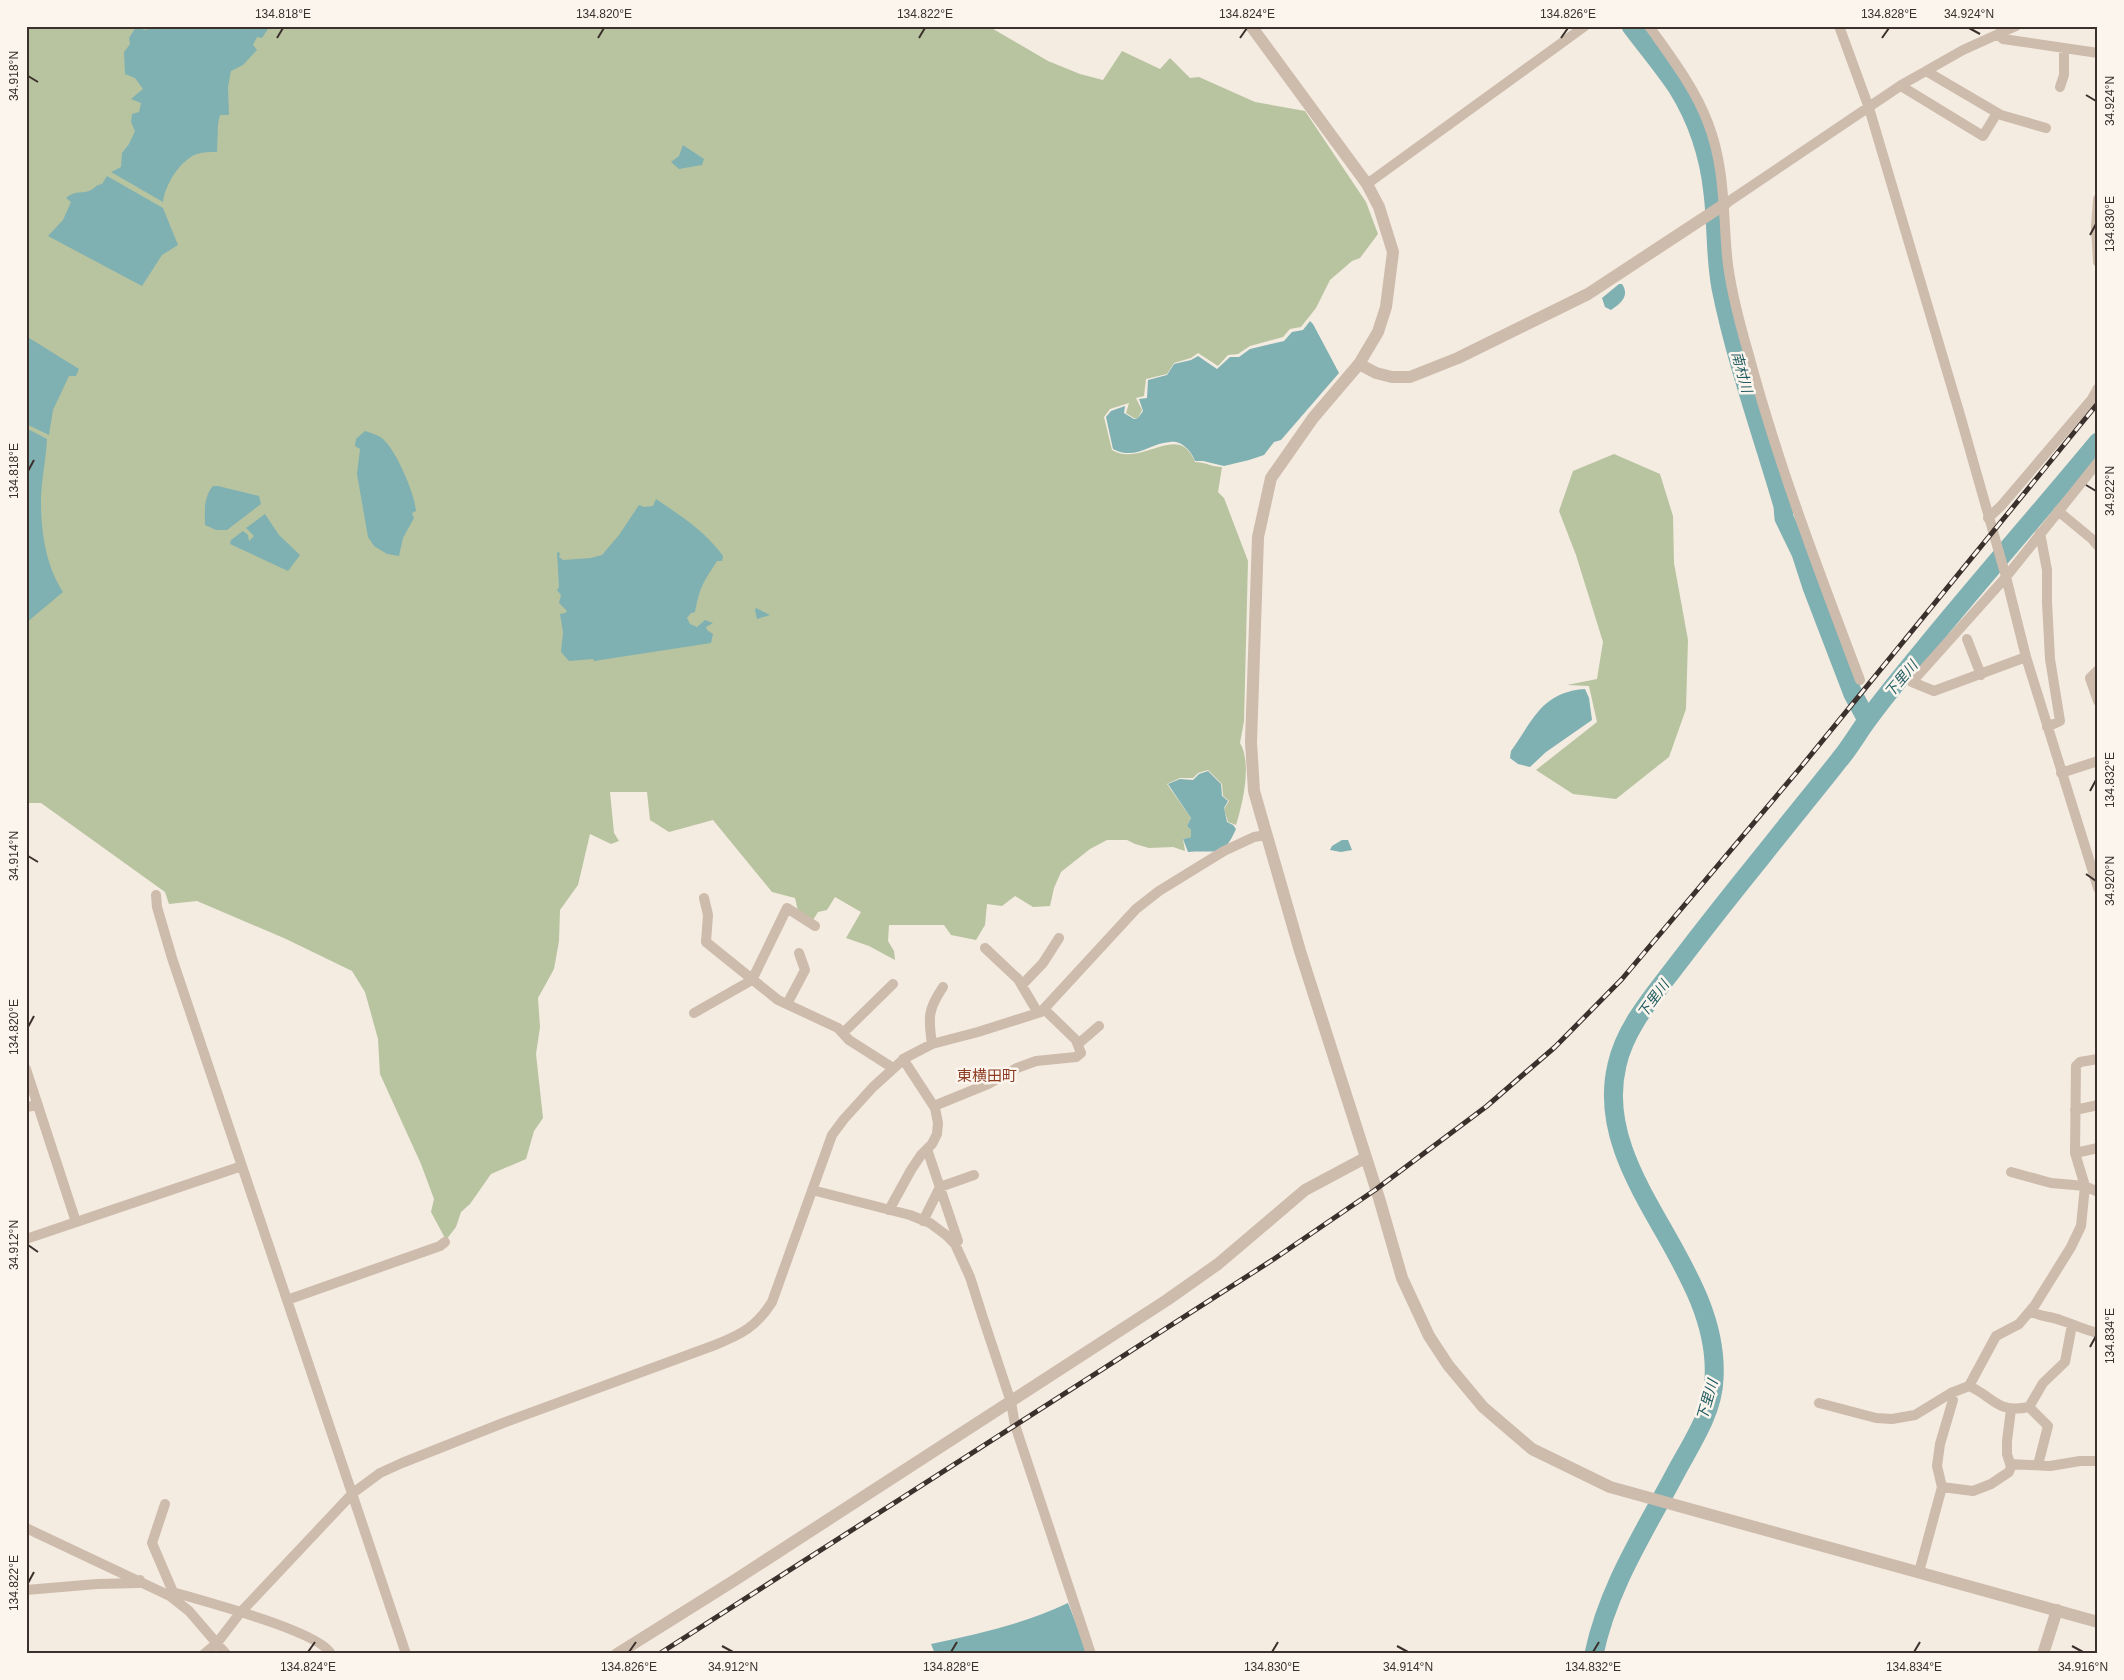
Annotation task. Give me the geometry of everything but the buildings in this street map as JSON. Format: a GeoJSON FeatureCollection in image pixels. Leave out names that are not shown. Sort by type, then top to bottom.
{"type":"FeatureCollection","features":[{"type":"Feature","properties":{"kind":"street"},"geometry":{"type":"LineString","coordinates":[[1251,26],[1367,184],[1379,207],[1393,252],[1386,308],[1378,332],[1359,364],[1313,418],[1271,478],[1258,537],[1251,742],[1254,790],[1300,951],[1402,1278],[1429,1336],[1463,1384],[1483,1407],[1532,1449],[1610,1487],[2098,1622]]}},
{"type":"Feature","properties":{"kind":"street"},"geometry":{"type":"LineString","coordinates":[[1367,184],[1585,26]]}},
{"type":"Feature","properties":{"kind":"street"},"geometry":{"type":"LineString","coordinates":[[1649,26],[1688,83],[1708,122],[1721,171],[1730,275],[1748,352],[1802,523],[1860,680]]}},
{"type":"Feature","properties":{"kind":"street"},"geometry":{"type":"LineString","coordinates":[[1839,26],[1869,108],[1960,414],[2026,657],[2098,888]]}},
{"type":"Feature","properties":{"kind":"street"},"geometry":{"type":"LineString","coordinates":[[1359,364],[1384,375],[1410,377],[1458,358],[1588,294],[1901,86],[1963,50],[2016,26]]}},
{"type":"Feature","properties":{"kind":"street"},"geometry":{"type":"LineString","coordinates":[[1998,34],[2003,40],[2098,53]]}},
{"type":"Feature","properties":{"kind":"street"},"geometry":{"type":"LineString","coordinates":[[2060,87],[2064,75],[2064,48]]}},
{"type":"Feature","properties":{"kind":"street"},"geometry":{"type":"LineString","coordinates":[[1926,71],[1997,114],[2046,128]]}},
{"type":"Feature","properties":{"kind":"street"},"geometry":{"type":"LineString","coordinates":[[1901,86],[1984,136],[1997,114]]}},
{"type":"Feature","properties":{"kind":"street"},"geometry":{"type":"LineString","coordinates":[[2098,199],[2098,262]]}},
{"type":"Feature","properties":{"kind":"street"},"geometry":{"type":"LineString","coordinates":[[1988,518],[2007,499],[2095,396],[2098,388]]}},
{"type":"Feature","properties":{"kind":"street"},"geometry":{"type":"LineString","coordinates":[[2026,657],[1934,691],[1912,682],[2040,533],[2098,462]]}},
{"type":"Feature","properties":{"kind":"street"},"geometry":{"type":"LineString","coordinates":[[2058,511],[2098,546]]}},
{"type":"Feature","properties":{"kind":"street"},"geometry":{"type":"LineString","coordinates":[[2040,533],[2047,570],[2046,602],[2050,659],[2060,720],[2047,727]]}},
{"type":"Feature","properties":{"kind":"street"},"geometry":{"type":"LineString","coordinates":[[1968,639],[1981,675]]}},
{"type":"Feature","properties":{"kind":"street"},"geometry":{"type":"LineString","coordinates":[[2098,670],[2090,678],[2098,701]]}},
{"type":"Feature","properties":{"kind":"street"},"geometry":{"type":"LineString","coordinates":[[2061,773],[2098,761]]}},
{"type":"Feature","properties":{"kind":"street"},"geometry":{"type":"LineString","coordinates":[[204,1654],[217,1643],[240,1613],[353,1493],[380,1474],[402,1463],[716,1345],[737,1336],[751,1327],[762,1317],[772,1302],[832,1135],[844,1118],[893,1068],[903,1060],[932,1044],[978,1032],[1041,1011],[1136,909],[1159,892],[1224,851],[1254,837],[1267,835]]}},
{"type":"Feature","properties":{"kind":"street"},"geometry":{"type":"LineString","coordinates":[[156,895],[157,907],[172,958],[406,1654]]}},
{"type":"Feature","properties":{"kind":"street"},"geometry":{"type":"LineString","coordinates":[[704,898],[708,915],[706,942],[752,980],[787,1004],[838,1028],[849,1040],[893,1068]]}},
{"type":"Feature","properties":{"kind":"street"},"geometry":{"type":"LineString","coordinates":[[694,1012],[752,980],[787,908],[815,926]]}},
{"type":"Feature","properties":{"kind":"street"},"geometry":{"type":"LineString","coordinates":[[1022,985],[1043,963],[1059,938]]}},
{"type":"Feature","properties":{"kind":"street"},"geometry":{"type":"LineString","coordinates":[[934,1106],[988,1084],[1017,1068],[1036,1061],[1076,1057],[1081,1053],[1076,1040],[1041,1011],[1008,968],[985,948]]}},
{"type":"Feature","properties":{"kind":"street"},"geometry":{"type":"LineString","coordinates":[[787,1004],[805,970],[799,953]]}},
{"type":"Feature","properties":{"kind":"street"},"geometry":{"type":"LineString","coordinates":[[843,1033],[893,984]]}},
{"type":"Feature","properties":{"kind":"street"},"geometry":{"type":"LineString","coordinates":[[932,1044],[929,1013],[932,1002],[943,987]]}},
{"type":"Feature","properties":{"kind":"street"},"geometry":{"type":"LineString","coordinates":[[1078,1044],[1099,1026]]}},
{"type":"Feature","properties":{"kind":"street"},"geometry":{"type":"LineString","coordinates":[[1819,1403],[1868,1417],[1892,1419],[1915,1415],[1951,1393],[1969,1386],[1996,1336],[2019,1324],[2030,1311],[2071,1247],[2081,1226],[2085,1186],[2075,1153],[2076,1066],[2080,1062],[2098,1059]]}},
{"type":"Feature","properties":{"kind":"street"},"geometry":{"type":"LineString","coordinates":[[889,1210],[911,1170],[937,1134],[938,1123],[934,1106],[903,1060]]}},
{"type":"Feature","properties":{"kind":"street"},"geometry":{"type":"LineString","coordinates":[[26,1069],[81,1220]]}},
{"type":"Feature","properties":{"kind":"street"},"geometry":{"type":"LineString","coordinates":[[26,1107],[38,1105]]}},
{"type":"Feature","properties":{"kind":"street"},"geometry":{"type":"LineString","coordinates":[[2075,1110],[2098,1105]]}},
{"type":"Feature","properties":{"kind":"street"},"geometry":{"type":"LineString","coordinates":[[2075,1153],[2098,1148]]}},
{"type":"Feature","properties":{"kind":"street"},"geometry":{"type":"LineString","coordinates":[[927,1149],[958,1241],[955,1244]]}},
{"type":"Feature","properties":{"kind":"street"},"geometry":{"type":"LineString","coordinates":[[617,1654],[1168,1300],[1218,1264],[1306,1190],[1365,1158]]}},
{"type":"Feature","properties":{"kind":"street"},"geometry":{"type":"LineString","coordinates":[[26,1238],[242,1166]]}},
{"type":"Feature","properties":{"kind":"street"},"geometry":{"type":"LineString","coordinates":[[2011,1172],[2051,1183],[2085,1186],[2098,1192]]}},
{"type":"Feature","properties":{"kind":"street"},"geometry":{"type":"LineString","coordinates":[[923,1220],[940,1187],[974,1175]]}},
{"type":"Feature","properties":{"kind":"street"},"geometry":{"type":"LineString","coordinates":[[812,1190],[923,1220],[946,1235],[955,1244],[970,1277],[1011,1402],[1015,1425],[1091,1654]]}},
{"type":"Feature","properties":{"kind":"street"},"geometry":{"type":"LineString","coordinates":[[287,1300],[440,1246],[446,1242]]}},
{"type":"Feature","properties":{"kind":"street"},"geometry":{"type":"LineString","coordinates":[[2030,1311],[2036,1315],[2060,1320],[2098,1333]]}},
{"type":"Feature","properties":{"kind":"street"},"geometry":{"type":"LineString","coordinates":[[2029,1408],[2043,1383],[2065,1362],[2072,1325]]}},
{"type":"Feature","properties":{"kind":"street"},"geometry":{"type":"LineString","coordinates":[[1969,1386],[2000,1406],[2012,1409],[2029,1408],[2048,1426],[2038,1465]]}},
{"type":"Feature","properties":{"kind":"street"},"geometry":{"type":"LineString","coordinates":[[1919,1572],[1942,1487],[1938,1466],[1940,1444],[1953,1400],[1951,1393]]}},
{"type":"Feature","properties":{"kind":"street"},"geometry":{"type":"LineString","coordinates":[[1942,1487],[1973,1491],[1990,1484],[2009,1472],[2010,1464],[2007,1441],[2012,1409]]}},
{"type":"Feature","properties":{"kind":"street"},"geometry":{"type":"LineString","coordinates":[[2010,1464],[2050,1466],[2080,1461],[2098,1461]]}},
{"type":"Feature","properties":{"kind":"street"},"geometry":{"type":"LineString","coordinates":[[165,1504],[152,1544],[172,1594],[226,1654]]}},
{"type":"Feature","properties":{"kind":"street"},"geometry":{"type":"LineString","coordinates":[[26,1528],[172,1594],[240,1613],[319,1641],[331,1654]]}},
{"type":"Feature","properties":{"kind":"street"},"geometry":{"type":"LineString","coordinates":[[26,1590],[97,1584],[139,1583],[140,1580]]}},
{"type":"Feature","properties":{"kind":"street"},"geometry":{"type":"LineString","coordinates":[[2043,1654],[2057,1610]]}},
{"type":"Feature","properties":{"kind":"green space"},"geometry":{"type":"Polygon","coordinates":[[[26,26],[988,26],[1048,61],[1080,74],[1103,80],[1122,51],[1160,69],[1170,58],[1190,78],[1199,77],[1255,102],[1305,111],[1366,202],[1378,234],[1360,258],[1352,261],[1330,280],[1316,308],[1301,327],[1290,329],[1283,337],[1250,346],[1238,354],[1228,355],[1218,366],[1198,353],[1191,358],[1174,363],[1167,374],[1146,379],[1144,396],[1136,398],[1142,410],[1138,418],[1134,418],[1126,413],[1129,403],[1110,409],[1104,417],[1112,450],[1124,454],[1135,454],[1170,444],[1180,445],[1188,450],[1195,462],[1222,467],[1218,492],[1224,498],[1248,561],[1244,721],[1240,743],[1244,751],[1246,772],[1244,795],[1236,825],[1228,822],[1224,809],[1229,801],[1223,796],[1222,784],[1208,770],[1198,773],[1193,778],[1180,778],[1167,784],[1191,818],[1187,826],[1191,830],[1191,837],[1183,839],[1185,851],[1173,847],[1149,848],[1127,840],[1107,840],[1090,849],[1061,872],[1054,888],[1050,906],[1033,907],[1015,896],[1002,906],[987,904],[985,925],[976,940],[951,935],[944,925],[889,925],[888,941],[894,951],[895,960],[869,946],[846,938],[861,912],[835,897],[827,910],[818,912],[813,920],[798,911],[795,898],[772,892],[713,820],[669,832],[650,820],[647,792],[610,792],[614,833],[619,841],[611,844],[590,834],[578,885],[560,910],[559,941],[554,969],[538,998],[540,1027],[536,1054],[543,1118],[534,1131],[526,1159],[491,1174],[470,1204],[461,1212],[456,1227],[446,1240],[431,1212],[434,1199],[421,1164],[380,1074],[378,1039],[365,992],[352,971],[286,939],[197,901],[169,904],[165,892],[41,803],[26,803],[26,26]]]}},
{"type":"Feature","properties":{"kind":"green space"},"geometry":{"type":"Polygon","coordinates":[[[1614,454],[1660,474],[1673,516],[1674,563],[1688,640],[1686,709],[1669,757],[1616,799],[1573,794],[1536,770],[1597,722],[1589,686],[1567,685],[1597,679],[1603,642],[1576,555],[1559,511],[1573,471],[1614,454]]]}},
{"type":"Feature","properties":{"kind":"water"},"geometry":{"type":"Polygon","coordinates":[[[159,26],[270,26],[262,38],[257,37],[253,45],[257,50],[243,65],[231,71],[228,87],[229,115],[220,115],[217,152],[197,154],[179,167],[170,181],[163,202],[111,172],[121,167],[122,153],[135,131],[131,122],[132,114],[139,112],[141,103],[131,99],[143,89],[135,78],[125,74],[124,52],[130,44],[129,38],[136,27],[145,30],[159,26]]]}},
{"type":"Feature","properties":{"kind":"water"},"geometry":{"type":"Polygon","coordinates":[[[683,145],[704,159],[702,165],[679,169],[671,162],[679,156],[683,145]]]}},
{"type":"Feature","properties":{"kind":"water"},"geometry":{"type":"Polygon","coordinates":[[[107,176],[163,208],[178,245],[162,255],[142,286],[48,236],[63,220],[71,202],[66,198],[76,193],[91,190],[102,184],[107,176]]]}},
{"type":"Feature","properties":{"kind":"water"},"geometry":{"type":"Polygon","coordinates":[[[1619,284],[1622,284],[1624,288],[1625,296],[1611,310],[1605,307],[1602,298],[1619,284]]]}},
{"type":"Feature","properties":{"kind":"water"},"geometry":{"type":"Polygon","coordinates":[[[1310,321],[1339,373],[1281,440],[1274,442],[1264,455],[1224,466],[1195,461],[1186,447],[1174,442],[1163,443],[1129,453],[1113,449],[1106,417],[1111,411],[1125,406],[1124,413],[1134,419],[1138,418],[1143,411],[1139,399],[1147,398],[1148,380],[1167,375],[1174,364],[1191,360],[1198,356],[1217,369],[1230,357],[1239,357],[1250,349],[1284,341],[1292,332],[1303,330],[1310,321]]]}},
{"type":"Feature","properties":{"kind":"water"},"geometry":{"type":"Polygon","coordinates":[[[26,336],[79,369],[76,376],[69,376],[53,410],[49,435],[26,424],[26,336]]]}},
{"type":"Feature","properties":{"kind":"water"},"geometry":{"type":"Polygon","coordinates":[[[26,428],[47,439],[41,494],[42,525],[52,571],[63,592],[26,623],[26,428]]]}},
{"type":"Feature","properties":{"kind":"water"},"geometry":{"type":"Polygon","coordinates":[[[365,431],[379,436],[394,452],[415,503],[416,511],[412,513],[414,518],[403,538],[399,556],[387,554],[374,546],[368,537],[357,474],[360,449],[355,446],[356,439],[365,431]]]}},
{"type":"Feature","properties":{"kind":"water"},"geometry":{"type":"Polygon","coordinates":[[[213,486],[259,496],[261,504],[227,530],[216,530],[205,525],[206,500],[213,486]]]}},
{"type":"Feature","properties":{"kind":"water"},"geometry":{"type":"Polygon","coordinates":[[[656,499],[701,532],[723,556],[722,561],[717,561],[703,585],[695,612],[691,613],[687,618],[690,624],[697,627],[705,620],[713,623],[706,627],[713,634],[711,643],[594,661],[593,659],[569,661],[561,652],[563,632],[560,614],[567,611],[559,603],[561,595],[557,590],[559,587],[557,552],[560,553],[559,557],[563,560],[591,558],[602,555],[619,535],[639,505],[644,507],[653,506],[656,499]]]}},
{"type":"Feature","properties":{"kind":"water"},"geometry":{"type":"Polygon","coordinates":[[[265,514],[279,535],[300,555],[288,571],[230,544],[231,540],[243,531],[248,535],[249,541],[254,536],[246,528],[265,514]]]}},
{"type":"Feature","properties":{"kind":"water"},"geometry":{"type":"Polygon","coordinates":[[[756,608],[770,615],[757,619],[756,608]]]}},
{"type":"Feature","properties":{"kind":"water"},"geometry":{"type":"Polygon","coordinates":[[[1585,689],[1589,698],[1592,720],[1546,752],[1530,767],[1518,764],[1510,758],[1511,751],[1532,719],[1548,702],[1570,691],[1585,689]]]}},
{"type":"Feature","properties":{"kind":"water"},"geometry":{"type":"Polygon","coordinates":[[[1208,771],[1221,784],[1222,796],[1228,801],[1224,808],[1227,822],[1236,829],[1223,849],[1213,852],[1188,852],[1183,839],[1191,837],[1191,830],[1187,826],[1191,818],[1168,784],[1180,779],[1193,780],[1199,774],[1208,771]]]}},
{"type":"Feature","properties":{"kind":"water"},"geometry":{"type":"Polygon","coordinates":[[[1342,840],[1348,840],[1352,850],[1341,852],[1330,850],[1332,846],[1342,840]]]}},
{"type":"Feature","properties":{"kind":"water"},"geometry":{"type":"Polygon","coordinates":[[[1068,1603],[1088,1654],[935,1654],[931,1644],[1018,1623],[1068,1603]]]}},
{"type":"Feature","properties":{"kind":"waterway","name":"南村川"},"geometry":{"type":"LineString","coordinates":[[1631,26],[1677,87],[1701,138],[1711,179],[1721,288],[1742,371],[1783,506],[1784,518],[1801,553],[1853,694],[1867,720]]}},
{"type":"Feature","properties":{"kind":"waterway","name":"下里川"},"geometry":{"type":"LineString","coordinates":[[1594,1654],[1600,1629],[1618,1583],[1705,1416],[1710,1404],[1714,1379],[1711,1337],[1698,1297],[1638,1183],[1622,1145],[1614,1106],[1617,1065],[1626,1038],[1658,989],[1844,754],[1889,692],[2098,442]]}},
{"type":"Feature","properties":{"kind":"railway"},"geometry":{"type":"LineString","coordinates":[[659,1654],[1274,1259],[1375,1190],[1487,1106],[1555,1047],[1622,979],[1801,767],[2098,403]]}},
{"type":"Feature","properties":{"kind":"district","name":"東横田町"},"geometry":{"type":"Point","coordinates":[987,1076]}}]}
